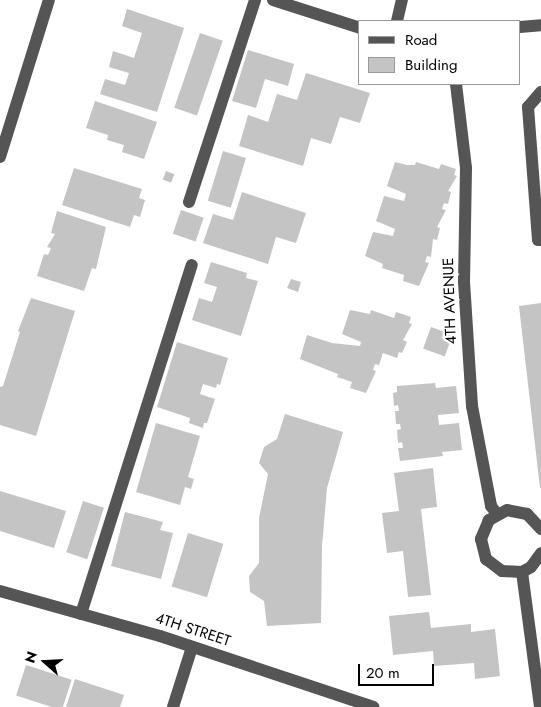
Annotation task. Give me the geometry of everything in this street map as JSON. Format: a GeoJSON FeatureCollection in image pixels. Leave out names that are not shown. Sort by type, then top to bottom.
{"type":"FeatureCollection","features":[{"type":"Feature","properties":{"kind":"street"},"geometry":{"type":"LineString","coordinates":[[0,157],[49,0]]}},
{"type":"Feature","properties":{"kind":"street"},"geometry":{"type":"LineString","coordinates":[[189,202],[255,0]]}},
{"type":"Feature","properties":{"kind":"street"},"geometry":{"type":"LineString","coordinates":[[273,0],[358,27]]}},
{"type":"Feature","properties":{"kind":"street"},"geometry":{"type":"LineString","coordinates":[[397,20],[402,0]]}},
{"type":"Feature","properties":{"kind":"street"},"geometry":{"type":"LineString","coordinates":[[521,27],[541,25]]}},
{"type":"Feature","properties":{"kind":"street","name":"4TH AVENUE"},"geometry":{"type":"LineString","coordinates":[[456,85],[466,168],[464,282],[472,406],[494,510]]}},
{"type":"Feature","properties":{"kind":"street"},"geometry":{"type":"LineString","coordinates":[[541,92],[528,107],[538,240],[541,240]]}},
{"type":"Feature","properties":{"kind":"street"},"geometry":{"type":"LineString","coordinates":[[81,614],[192,265]]}},
{"type":"Feature","properties":{"kind":"street"},"geometry":{"type":"LineString","coordinates":[[541,529],[522,512],[494,510],[483,529],[481,539],[486,558],[502,571],[522,572],[531,567],[541,553]]}},
{"type":"Feature","properties":{"kind":"street"},"geometry":{"type":"LineString","coordinates":[[522,572],[540,707]]}},
{"type":"Feature","properties":{"kind":"street","name":"4TH STREET"},"geometry":{"type":"LineString","coordinates":[[0,591],[192,647],[352,703],[374,707]]}},
{"type":"Feature","properties":{"kind":"street"},"geometry":{"type":"LineString","coordinates":[[173,707],[192,647]]}},
{"type":"Feature","properties":{"kind":"building"},"geometry":{"type":"Polygon","coordinates":[[[127,9],[184,28],[157,112],[100,94],[105,79],[125,85],[129,73],[109,67],[113,51],[134,58],[142,33],[122,26],[127,9]]]}},
{"type":"Feature","properties":{"kind":"building"},"geometry":{"type":"Polygon","coordinates":[[[200,33],[223,41],[197,116],[174,108],[200,33]]]}},
{"type":"Feature","properties":{"kind":"building"},"geometry":{"type":"Polygon","coordinates":[[[248,50],[294,64],[288,86],[265,79],[256,108],[232,101],[248,50]]]}},
{"type":"Feature","properties":{"kind":"building"},"geometry":{"type":"Polygon","coordinates":[[[306,73],[370,93],[360,123],[340,117],[331,144],[311,138],[303,166],[239,146],[248,115],[268,122],[277,94],[297,100],[306,73]]]}},
{"type":"Feature","properties":{"kind":"building"},"geometry":{"type":"Polygon","coordinates":[[[95,101],[157,122],[144,159],[122,152],[124,145],[107,140],[108,135],[86,128],[95,101]]]}},
{"type":"Feature","properties":{"kind":"building"},"geometry":{"type":"Polygon","coordinates":[[[223,151],[246,158],[231,208],[208,201],[223,151]]]}},
{"type":"Feature","properties":{"kind":"building"},"geometry":{"type":"Polygon","coordinates":[[[395,162],[415,165],[416,162],[439,169],[441,164],[456,169],[454,175],[457,176],[448,191],[451,192],[448,204],[444,203],[442,209],[446,210],[437,227],[440,228],[437,240],[433,239],[431,257],[427,256],[425,262],[429,263],[419,286],[403,281],[404,275],[382,268],[383,264],[365,256],[373,232],[393,236],[395,229],[376,221],[384,196],[404,201],[406,194],[387,186],[395,162]]]}},
{"type":"Feature","properties":{"kind":"building"},"geometry":{"type":"Polygon","coordinates":[[[74,168],[142,189],[139,198],[145,200],[140,217],[134,215],[130,227],[62,205],[74,168]]]}},
{"type":"Feature","properties":{"kind":"building"},"geometry":{"type":"Polygon","coordinates":[[[166,171],[174,174],[171,183],[163,179],[166,171]]]}},
{"type":"Feature","properties":{"kind":"building"},"geometry":{"type":"Polygon","coordinates":[[[242,192],[306,213],[296,243],[276,237],[268,264],[203,243],[213,214],[233,220],[242,192]]]}},
{"type":"Feature","properties":{"kind":"building"},"geometry":{"type":"Polygon","coordinates":[[[181,210],[204,218],[196,241],[173,234],[181,210]]]}},
{"type":"Feature","properties":{"kind":"building"},"geometry":{"type":"Polygon","coordinates":[[[57,211],[106,227],[96,269],[92,268],[84,291],[37,276],[44,254],[48,255],[51,248],[47,247],[55,234],[51,233],[57,211]]]}},
{"type":"Feature","properties":{"kind":"building"},"geometry":{"type":"Polygon","coordinates":[[[211,262],[247,273],[246,278],[258,281],[241,336],[192,320],[199,298],[212,302],[217,287],[204,283],[211,262]]]}},
{"type":"Feature","properties":{"kind":"building"},"geometry":{"type":"Polygon","coordinates":[[[291,279],[301,282],[298,292],[287,288],[291,279]]]}},
{"type":"Feature","properties":{"kind":"building"},"geometry":{"type":"Polygon","coordinates":[[[31,298],[75,311],[36,436],[0,425],[0,387],[3,386],[20,332],[18,331],[31,298]]]}},
{"type":"Feature","properties":{"kind":"building"},"geometry":{"type":"Polygon","coordinates":[[[541,303],[541,488],[540,488],[519,306],[541,303]]]}},
{"type":"Feature","properties":{"kind":"building"},"geometry":{"type":"Polygon","coordinates":[[[350,310],[370,314],[371,310],[394,318],[396,312],[411,317],[409,323],[412,324],[403,340],[407,342],[402,353],[399,352],[397,358],[383,353],[379,365],[375,364],[373,370],[376,371],[366,393],[350,388],[352,382],[337,377],[338,374],[300,359],[307,335],[332,343],[360,346],[361,342],[342,334],[350,310]]]}},
{"type":"Feature","properties":{"kind":"building"},"geometry":{"type":"Polygon","coordinates":[[[431,327],[453,335],[445,356],[423,349],[431,327]]]}},
{"type":"Feature","properties":{"kind":"building"},"geometry":{"type":"Polygon","coordinates":[[[177,342],[228,358],[220,385],[217,384],[216,388],[203,384],[200,394],[215,399],[207,423],[204,423],[203,428],[189,423],[190,418],[157,407],[177,342]]]}},
{"type":"Feature","properties":{"kind":"building"},"geometry":{"type":"Polygon","coordinates":[[[435,383],[436,388],[456,386],[459,413],[438,415],[439,425],[459,423],[462,450],[442,452],[443,456],[400,461],[398,448],[403,448],[402,442],[398,443],[397,430],[401,429],[400,424],[396,424],[395,411],[399,411],[398,405],[394,406],[393,393],[397,392],[397,386],[435,383]]]}},
{"type":"Feature","properties":{"kind":"building"},"geometry":{"type":"Polygon","coordinates":[[[285,414],[343,432],[327,488],[322,546],[321,623],[267,626],[264,601],[250,592],[249,576],[259,563],[259,518],[268,474],[259,463],[264,447],[277,439],[285,414]]]}},
{"type":"Feature","properties":{"kind":"building"},"geometry":{"type":"Polygon","coordinates":[[[156,423],[200,436],[188,477],[194,479],[191,489],[185,487],[180,505],[136,492],[156,423]]]}},
{"type":"Feature","properties":{"kind":"building"},"geometry":{"type":"Polygon","coordinates":[[[433,468],[437,507],[421,509],[431,595],[408,597],[403,551],[387,553],[382,513],[399,511],[394,473],[433,468]]]}},
{"type":"Feature","properties":{"kind":"building"},"geometry":{"type":"Polygon","coordinates":[[[0,491],[66,511],[54,548],[0,531],[0,491]]]}},
{"type":"Feature","properties":{"kind":"building"},"geometry":{"type":"Polygon","coordinates":[[[83,501],[104,508],[87,559],[66,552],[83,501]]]}},
{"type":"Feature","properties":{"kind":"building"},"geometry":{"type":"Polygon","coordinates":[[[125,512],[163,522],[160,530],[173,533],[161,579],[111,566],[125,512]]]}},
{"type":"Feature","properties":{"kind":"building"},"geometry":{"type":"Polygon","coordinates":[[[188,533],[223,544],[207,597],[172,587],[188,533]]]}},
{"type":"Feature","properties":{"kind":"building"},"geometry":{"type":"Polygon","coordinates":[[[429,612],[431,628],[471,624],[471,632],[495,629],[500,676],[475,679],[474,663],[434,666],[433,651],[393,655],[389,616],[429,612]]]}},
{"type":"Feature","properties":{"kind":"building"},"geometry":{"type":"Polygon","coordinates":[[[26,665],[72,680],[63,707],[52,707],[16,695],[26,665]]]}},
{"type":"Feature","properties":{"kind":"building"},"geometry":{"type":"Polygon","coordinates":[[[75,679],[124,695],[120,707],[66,707],[75,679]]]}}]}
